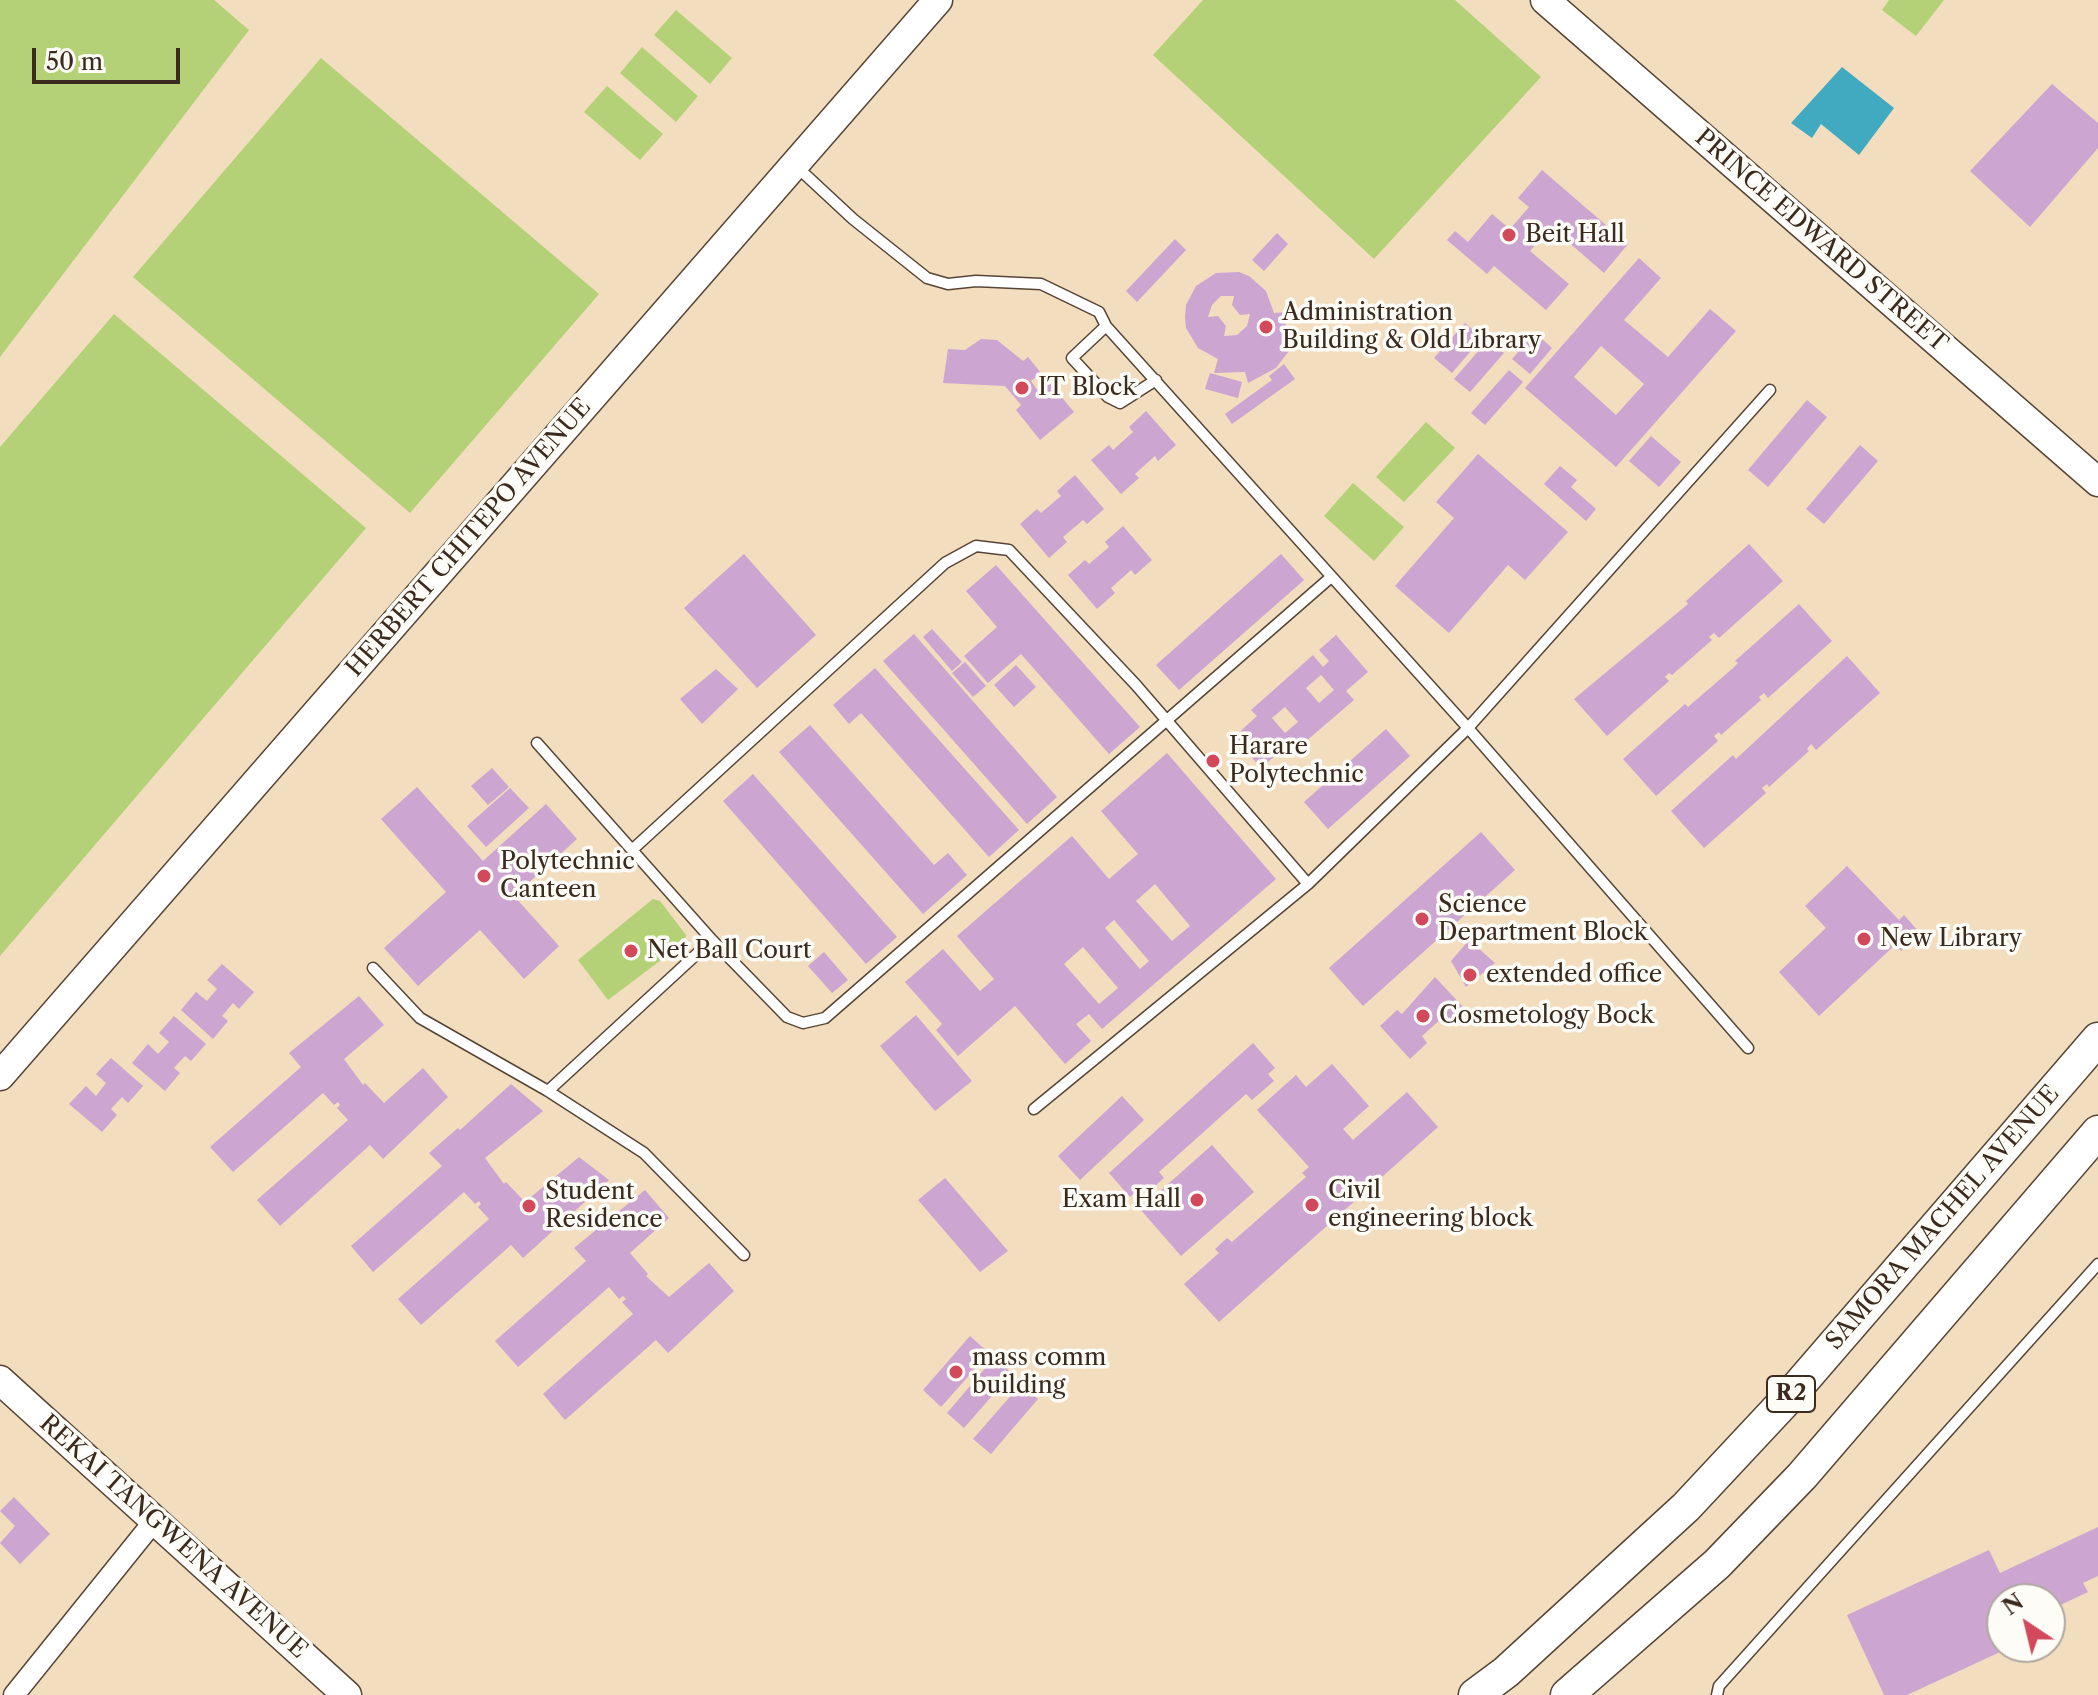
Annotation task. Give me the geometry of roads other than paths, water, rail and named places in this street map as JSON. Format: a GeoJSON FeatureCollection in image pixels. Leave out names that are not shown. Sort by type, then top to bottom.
{"type":"FeatureCollection","features":[{"type":"Feature","properties":{"kind":"highway","name":"SAMORA MACHEL AVENUE"},"geometry":{"type":"LineString","coordinates":[[1475,1695],[1506,1672],[1686,1507],[1787,1399],[2098,1039]]}},
{"type":"Feature","properties":{"kind":"highway","name":"R2"},"geometry":{"type":"LineString","coordinates":[[1567,1695],[1717,1564],[1802,1476],[2098,1132]]}},
{"type":"Feature","properties":{"kind":"main road","name":"HERBERT CHITEPO AVENUE"},"geometry":{"type":"LineString","coordinates":[[0,1076],[938,0]]}},
{"type":"Feature","properties":{"kind":"main road","name":"PRINCE EDWARD STREET"},"geometry":{"type":"LineString","coordinates":[[1545,0],[2098,482]]}},
{"type":"Feature","properties":{"kind":"main road","name":"REKAI TANGWENA AVENUE"},"geometry":{"type":"LineString","coordinates":[[0,1380],[347,1695]]}},
{"type":"Feature","properties":{"kind":"street"},"geometry":{"type":"LineString","coordinates":[[14,1695],[155,1520]]}},
{"type":"Feature","properties":{"kind":"lane"},"geometry":{"type":"LineString","coordinates":[[795,165],[853,219],[927,278],[948,284],[976,281],[1041,284],[1099,312],[1106,326],[1468,728],[1748,1048]]}},
{"type":"Feature","properties":{"kind":"lane"},"geometry":{"type":"LineString","coordinates":[[1106,326],[1072,358],[1099,387],[1120,403],[1156,380]]}},
{"type":"Feature","properties":{"kind":"lane"},"geometry":{"type":"LineString","coordinates":[[1034,1109],[1308,884],[1468,728],[1770,390]]}},
{"type":"Feature","properties":{"kind":"lane"},"geometry":{"type":"LineString","coordinates":[[632,850],[945,563],[976,546],[1009,550],[1164,719],[1308,884]]}},
{"type":"Feature","properties":{"kind":"lane"},"geometry":{"type":"LineString","coordinates":[[537,743],[712,940],[787,1017],[803,1023],[825,1018],[1164,719],[1330,578]]}},
{"type":"Feature","properties":{"kind":"lane"},"geometry":{"type":"LineString","coordinates":[[548,1091],[712,940]]}},
{"type":"Feature","properties":{"kind":"lane"},"geometry":{"type":"LineString","coordinates":[[373,968],[420,1018],[548,1091],[644,1153],[744,1255]]}},
{"type":"Feature","properties":{"kind":"lane"},"geometry":{"type":"LineString","coordinates":[[1717,1695],[1719,1686],[2098,1264]]}},
{"type":"Feature","properties":{"kind":"water"},"geometry":{"type":"Polygon","coordinates":[[[1842,67],[1894,108],[1859,155],[1821,124],[1812,138],[1791,123],[1842,67]]]}},
{"type":"Feature","properties":{"kind":"place","name":"Beit Hall"},"geometry":{"type":"Point","coordinates":[1509,235]}},
{"type":"Feature","properties":{"kind":"place","name":"Administration Building & Old Library"},"geometry":{"type":"Point","coordinates":[1266,327]}},
{"type":"Feature","properties":{"kind":"place","name":"IT Block"},"geometry":{"type":"Point","coordinates":[1022,388]}},
{"type":"Feature","properties":{"kind":"place","name":"Harare Polytechnic"},"geometry":{"type":"Point","coordinates":[1213,761]}},
{"type":"Feature","properties":{"kind":"place","name":"Polytechnic Canteen"},"geometry":{"type":"Point","coordinates":[484,876]}},
{"type":"Feature","properties":{"kind":"place","name":"Science Department Block"},"geometry":{"type":"Point","coordinates":[1422,919]}},
{"type":"Feature","properties":{"kind":"place","name":"New Library"},"geometry":{"type":"Point","coordinates":[1864,939]}},
{"type":"Feature","properties":{"kind":"place","name":"Net Ball Court"},"geometry":{"type":"Point","coordinates":[631,951]}},
{"type":"Feature","properties":{"kind":"place","name":"extended office"},"geometry":{"type":"Point","coordinates":[1470,975]}},
{"type":"Feature","properties":{"kind":"place","name":"Cosmetology Bock"},"geometry":{"type":"Point","coordinates":[1423,1016]}},
{"type":"Feature","properties":{"kind":"place","name":"Exam Hall"},"geometry":{"type":"Point","coordinates":[1197,1200]}},
{"type":"Feature","properties":{"kind":"place","name":"Civil engineering block"},"geometry":{"type":"Point","coordinates":[1312,1205]}},
{"type":"Feature","properties":{"kind":"place","name":"Student Residence"},"geometry":{"type":"Point","coordinates":[529,1206]}},
{"type":"Feature","properties":{"kind":"place","name":"mass comm building"},"geometry":{"type":"Point","coordinates":[956,1372]}}]}
